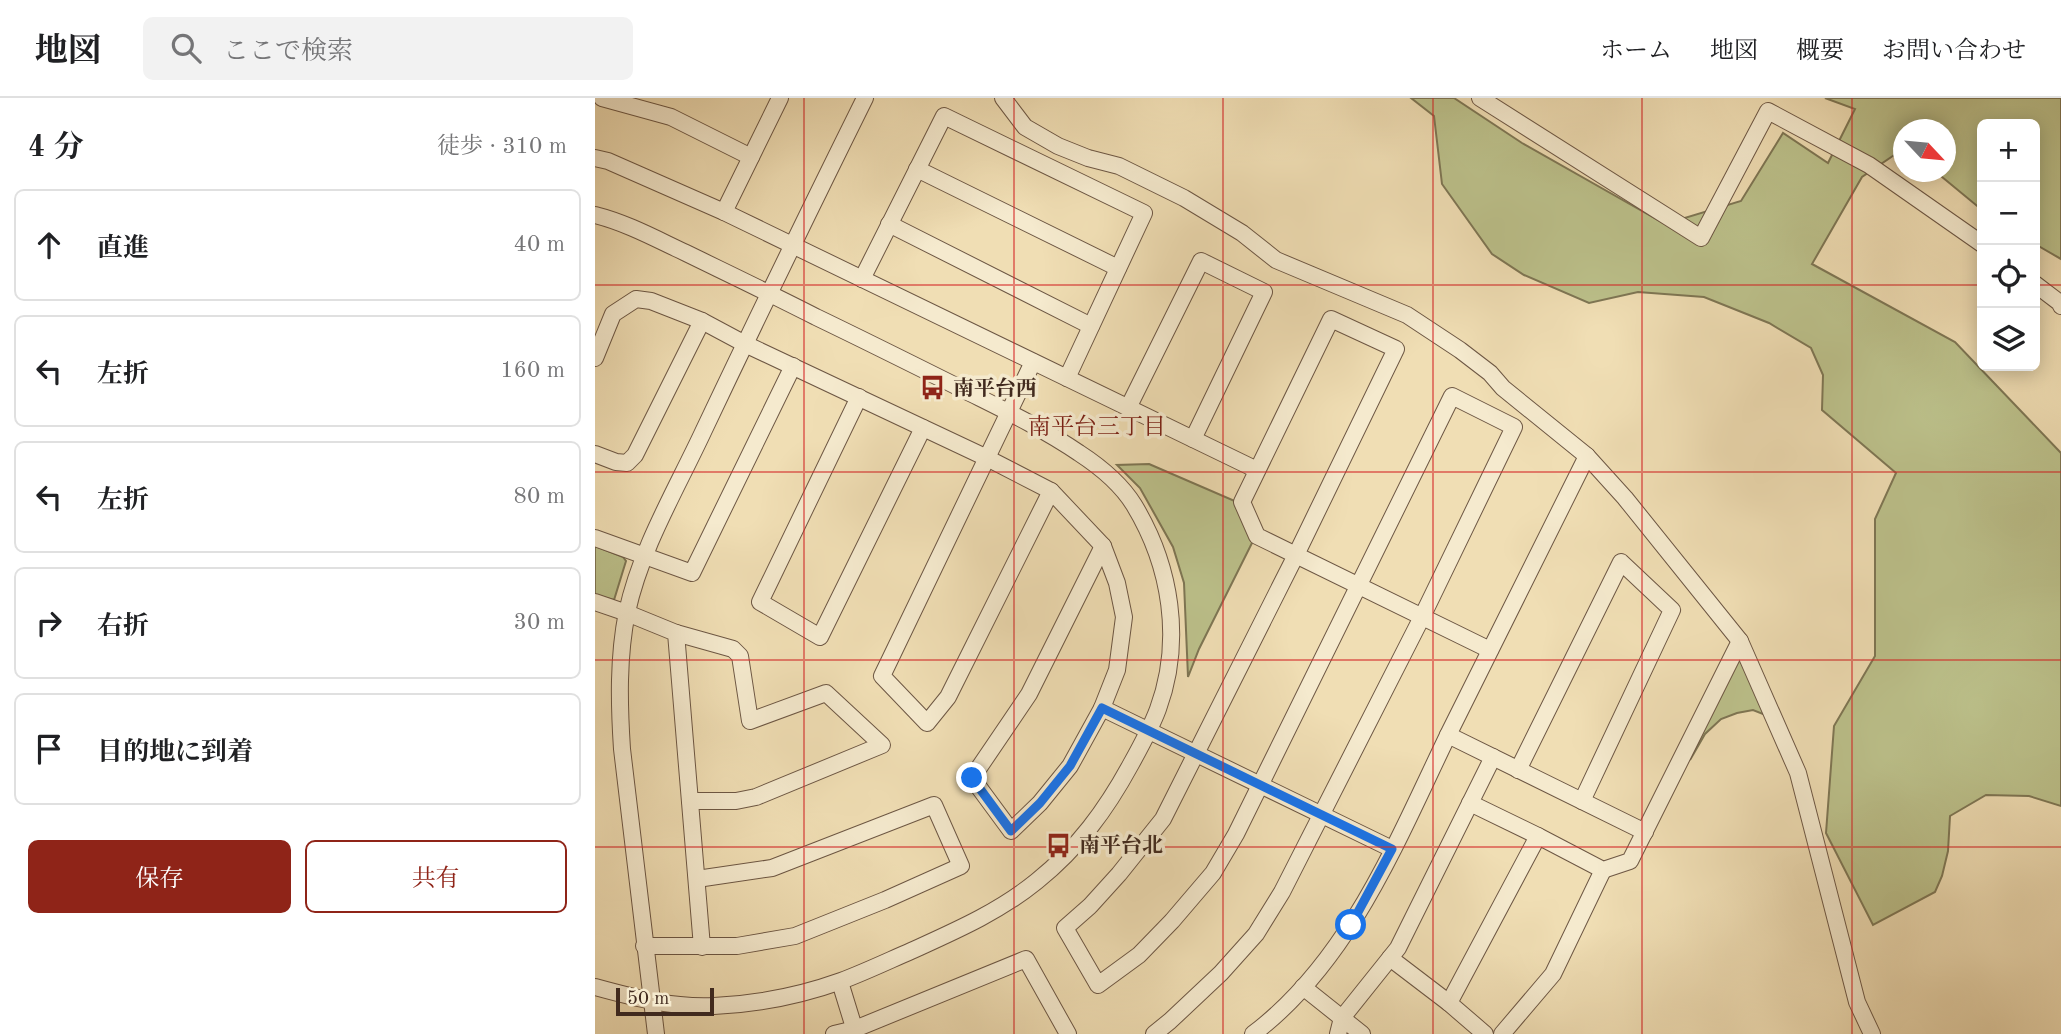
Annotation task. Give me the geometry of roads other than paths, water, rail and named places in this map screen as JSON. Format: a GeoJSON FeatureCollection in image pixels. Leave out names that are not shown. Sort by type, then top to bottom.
{"type":"FeatureCollection","features":[{"type":"Feature","properties":{"kind":"street"},"geometry":{"type":"LineString","coordinates":[[603,98],[671,117],[751,157]]}},
{"type":"Feature","properties":{"kind":"street"},"geometry":{"type":"LineString","coordinates":[[724,212],[779,98]]}},
{"type":"Feature","properties":{"kind":"street"},"geometry":{"type":"LineString","coordinates":[[656,1034],[622,749],[621,660],[627,612],[644,556],[865,98]]}},
{"type":"Feature","properties":{"kind":"street"},"geometry":{"type":"LineString","coordinates":[[1003,98],[1025,127],[1058,146],[1119,166],[1184,198],[1242,233],[1276,260],[1408,315],[1460,349],[1490,373],[1503,388],[1587,456],[1625,498],[1740,641],[1798,774],[1857,1002],[1872,1034]]}},
{"type":"Feature","properties":{"kind":"street"},"geometry":{"type":"LineString","coordinates":[[1480,98],[1701,238],[1768,111],[1869,165],[1977,240]]}},
{"type":"Feature","properties":{"kind":"street"},"geometry":{"type":"LineString","coordinates":[[862,279],[944,116],[1144,213],[1067,378]]}},
{"type":"Feature","properties":{"kind":"street"},"geometry":{"type":"LineString","coordinates":[[595,158],[608,161],[724,212],[1257,470]]}},
{"type":"Feature","properties":{"kind":"street"},"geometry":{"type":"LineString","coordinates":[[917,169],[1118,268]]}},
{"type":"Feature","properties":{"kind":"street"},"geometry":{"type":"LineString","coordinates":[[595,215],[631,227],[769,293],[1009,412],[1075,449],[1095,464],[1132,501],[1158,554],[1171,615],[1171,649],[1159,707],[1149,732],[1104,810],[1086,835],[1036,882],[981,919],[839,982],[796,993],[719,1006],[681,1006],[652,1002],[595,987]]}},
{"type":"Feature","properties":{"kind":"street"},"geometry":{"type":"LineString","coordinates":[[889,224],[1091,326]]}},
{"type":"Feature","properties":{"kind":"street"},"geometry":{"type":"LineString","coordinates":[[1128,408],[1201,261],[1264,292],[1193,439]]}},
{"type":"Feature","properties":{"kind":"street"},"geometry":{"type":"LineString","coordinates":[[2040,288],[2061,306]]}},
{"type":"Feature","properties":{"kind":"street"},"geometry":{"type":"LineString","coordinates":[[595,358],[613,314],[636,299],[651,301],[702,321],[745,344],[987,457],[1051,491],[1103,545],[1117,583],[1124,617],[1117,670],[1102,708],[1070,766],[1040,803],[1011,831],[972,778],[1029,694],[1103,545]]}},
{"type":"Feature","properties":{"kind":"street"},"geometry":{"type":"LineString","coordinates":[[1154,1034],[1221,973],[1256,934],[1282,892],[1422,617],[1514,427],[1452,396],[1359,587],[1236,834],[1213,873],[1139,955],[1098,985],[1065,928],[1090,906],[1144,845],[1163,819],[1295,557],[1396,349],[1331,319],[1242,502],[1257,536],[1295,557],[1359,587],[1422,617],[1490,650]]}},
{"type":"Feature","properties":{"kind":"street"},"geometry":{"type":"LineString","coordinates":[[595,454],[616,462],[628,463],[635,456],[702,321]]}},
{"type":"Feature","properties":{"kind":"street"},"geometry":{"type":"LineString","coordinates":[[1033,362],[882,676],[927,723],[949,697],[1051,491]]}},
{"type":"Feature","properties":{"kind":"street"},"geometry":{"type":"LineString","coordinates":[[595,538],[692,573],[793,366]]}},
{"type":"Feature","properties":{"kind":"street"},"geometry":{"type":"LineString","coordinates":[[859,397],[760,602],[820,637],[923,428]]}},
{"type":"Feature","properties":{"kind":"street"},"geometry":{"type":"LineString","coordinates":[[1253,1034],[1303,988],[1351,925],[1392,849],[1587,456]]}},
{"type":"Feature","properties":{"kind":"street"},"geometry":{"type":"LineString","coordinates":[[1518,770],[1621,562],[1672,610],[1582,801]]}},
{"type":"Feature","properties":{"kind":"street"},"geometry":{"type":"LineString","coordinates":[[595,602],[627,612],[675,633],[733,649],[740,656],[750,721],[827,693],[882,745],[756,797],[736,801],[690,801]]}},
{"type":"Feature","properties":{"kind":"street"},"geometry":{"type":"LineString","coordinates":[[675,633],[702,947]]}},
{"type":"Feature","properties":{"kind":"street"},"geometry":{"type":"LineString","coordinates":[[1501,1034],[1553,974],[1603,870],[1630,861],[1740,641]]}},
{"type":"Feature","properties":{"kind":"street"},"geometry":{"type":"LineString","coordinates":[[1102,708],[1392,849]]}},
{"type":"Feature","properties":{"kind":"street"},"geometry":{"type":"LineString","coordinates":[[1448,735],[1645,832]]}},
{"type":"Feature","properties":{"kind":"street"},"geometry":{"type":"LineString","coordinates":[[1340,1026],[1398,948],[1493,757]]}},
{"type":"Feature","properties":{"kind":"street"},"geometry":{"type":"LineString","coordinates":[[1470,803],[1603,870]]}},
{"type":"Feature","properties":{"kind":"street"},"geometry":{"type":"LineString","coordinates":[[644,946],[737,946],[795,936],[961,866],[934,805],[772,868],[697,879]]}},
{"type":"Feature","properties":{"kind":"street"},"geometry":{"type":"LineString","coordinates":[[1449,1003],[1538,836]]}},
{"type":"Feature","properties":{"kind":"street"},"geometry":{"type":"LineString","coordinates":[[1390,958],[1485,1034]]}},
{"type":"Feature","properties":{"kind":"street"},"geometry":{"type":"LineString","coordinates":[[834,1034],[856,1032],[1026,959],[1068,1034]]}},
{"type":"Feature","properties":{"kind":"street"},"geometry":{"type":"LineString","coordinates":[[839,982],[856,1032]]}},
{"type":"Feature","properties":{"kind":"street"},"geometry":{"type":"LineString","coordinates":[[1303,988],[1340,1026],[1362,1034]]}},
{"type":"Feature","properties":{"kind":"place","name":"南平台西"},"geometry":{"type":"Point","coordinates":[933,388]}},
{"type":"Feature","properties":{"kind":"place","name":"南平台北"},"geometry":{"type":"Point","coordinates":[1059,845]}},
{"type":"Feature","properties":{"kind":"district","name":"南平台三丁目"},"geometry":{"type":"Point","coordinates":[1097,426]}}]}
